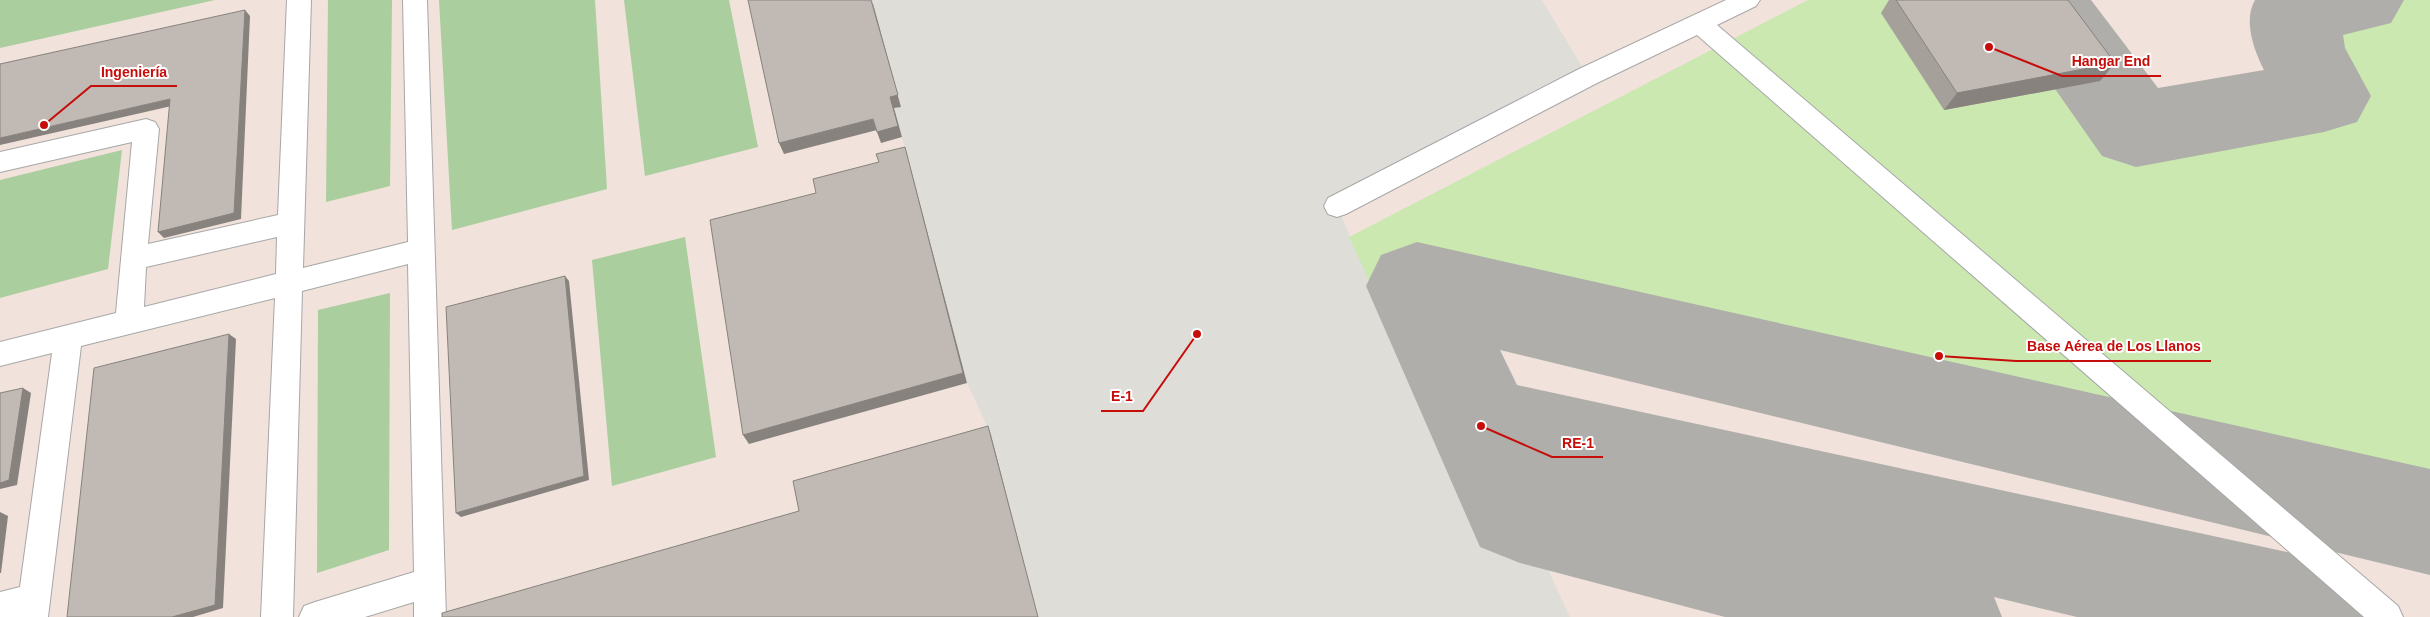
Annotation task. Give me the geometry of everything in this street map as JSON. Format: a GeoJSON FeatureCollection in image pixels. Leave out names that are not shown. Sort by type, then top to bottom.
{"type":"FeatureCollection","features":[{"type":"Feature","properties":{"kind":"lane"},"geometry":{"type":"LineString","coordinates":[[277,617],[299,0]]}},
{"type":"Feature","properties":{"kind":"lane"},"geometry":{"type":"LineString","coordinates":[[415,0],[430,617]]}},
{"type":"Feature","properties":{"kind":"lane"},"geometry":{"type":"LineString","coordinates":[[1337,206],[1588,76],[1748,0]]}},
{"type":"Feature","properties":{"kind":"lane"},"geometry":{"type":"LineString","coordinates":[[1700,24],[2387,617]]}},
{"type":"Feature","properties":{"kind":"lane"},"geometry":{"type":"LineString","coordinates":[[0,162],[146,129],[129,321]]}},
{"type":"Feature","properties":{"kind":"lane"},"geometry":{"type":"LineString","coordinates":[[133,259],[291,223]]}},
{"type":"Feature","properties":{"kind":"lane"},"geometry":{"type":"LineString","coordinates":[[0,354],[289,281],[422,250]]}},
{"type":"Feature","properties":{"kind":"lane"},"geometry":{"type":"LineString","coordinates":[[0,607],[33,607],[68,337]]}},
{"type":"Feature","properties":{"kind":"lane"},"geometry":{"type":"LineString","coordinates":[[315,617],[430,582]]}},
{"type":"Feature","properties":{"kind":"shaded area"},"geometry":{"type":"Polygon","coordinates":[[[0,0],[871,0],[901,107],[894,108],[967,383],[991,435],[1038,617],[0,617],[0,0]]]}},
{"type":"Feature","properties":{"kind":"shaded area"},"geometry":{"type":"Polygon","coordinates":[[[871,0],[1542,0],[1588,76],[1337,206],[1370,283],[1417,286],[1570,617],[1038,617],[991,435],[967,383],[894,108],[901,106],[871,0]]]}},
{"type":"Feature","properties":{"kind":"shaded area"},"geometry":{"type":"Polygon","coordinates":[[[1542,0],[2430,0],[2430,617],[1570,617],[1417,286],[1370,283],[1337,206],[1588,76],[1542,0]]]}},
{"type":"Feature","properties":{"kind":"green space"},"geometry":{"type":"Polygon","coordinates":[[[0,0],[215,0],[0,48],[0,0]]]}},
{"type":"Feature","properties":{"kind":"green space"},"geometry":{"type":"Polygon","coordinates":[[[328,0],[392,0],[390,186],[326,202],[328,0]]]}},
{"type":"Feature","properties":{"kind":"green space"},"geometry":{"type":"Polygon","coordinates":[[[439,0],[595,0],[607,189],[452,230],[439,0]]]}},
{"type":"Feature","properties":{"kind":"green space"},"geometry":{"type":"Polygon","coordinates":[[[624,0],[729,0],[758,147],[645,176],[624,0]]]}},
{"type":"Feature","properties":{"kind":"green space"},"geometry":{"type":"Polygon","coordinates":[[[1808,0],[1955,0],[1944,110],[2100,81],[2136,129],[2323,96],[2299,49],[2295,9],[2359,0],[2430,0],[2430,521],[2071,443],[1417,286],[1370,283],[1349,237],[1808,0]]]}},
{"type":"Feature","properties":{"kind":"green space"},"geometry":{"type":"Polygon","coordinates":[[[122,150],[108,269],[0,298],[0,180],[122,150]]]}},
{"type":"Feature","properties":{"kind":"green space"},"geometry":{"type":"Polygon","coordinates":[[[685,237],[716,457],[612,486],[592,260],[685,237]]]}},
{"type":"Feature","properties":{"kind":"green space"},"geometry":{"type":"Polygon","coordinates":[[[390,293],[389,550],[317,573],[318,310],[390,293]]]}},
{"type":"Feature","properties":{"kind":"building"},"geometry":{"type":"Polygon","coordinates":[[[748,0],[871,0],[898,95],[890,97],[898,126],[877,132],[873,119],[779,143],[748,0]]]}},
{"type":"Feature","properties":{"kind":"building"},"geometry":{"type":"Polygon","coordinates":[[[1896,0],[2068,0],[2115,63],[1957,93],[1896,0]]]}},
{"type":"Feature","properties":{"kind":"building"},"geometry":{"type":"Polygon","coordinates":[[[245,10],[234,213],[158,232],[170,99],[0,138],[0,64],[245,10]]]}},
{"type":"Feature","properties":{"kind":"building"},"geometry":{"type":"Polygon","coordinates":[[[905,147],[963,373],[743,435],[710,220],[816,193],[813,179],[879,162],[876,154],[905,147]]]}},
{"type":"Feature","properties":{"kind":"building"},"geometry":{"type":"Polygon","coordinates":[[[565,276],[584,476],[456,513],[446,307],[565,276]]]}},
{"type":"Feature","properties":{"kind":"building"},"geometry":{"type":"Polygon","coordinates":[[[229,334],[215,605],[172,617],[67,617],[94,368],[229,334]]]}},
{"type":"Feature","properties":{"kind":"building"},"geometry":{"type":"Polygon","coordinates":[[[23,388],[9,480],[0,483],[0,393],[23,388]]]}},
{"type":"Feature","properties":{"kind":"building"},"geometry":{"type":"Polygon","coordinates":[[[988,426],[1038,617],[442,617],[442,613],[799,511],[793,481],[988,426]]]}},
{"type":"Feature","properties":{"kind":"taxiway"},"geometry":{"type":"LineString","coordinates":[[2041,0],[2136,129],[2324,96],[2299,49],[2295,9],[2359,0]]}},
{"type":"Feature","properties":{"kind":"taxiway"},"geometry":{"type":"LineString","coordinates":[[1481,426],[1417,286],[2430,522]]}},
{"type":"Feature","properties":{"kind":"taxiway"},"geometry":{"type":"LineString","coordinates":[[1481,426],[2319,617]]}},
{"type":"Feature","properties":{"kind":"taxiway"},"geometry":{"type":"LineString","coordinates":[[1481,426],[1520,510],[1943,617]]}},
{"type":"Feature","properties":{"kind":"place","name":"Hangar End"},"geometry":{"type":"Point","coordinates":[1989,47]}},
{"type":"Feature","properties":{"kind":"place","name":"Ingeniería"},"geometry":{"type":"Point","coordinates":[44,125]}},
{"type":"Feature","properties":{"kind":"place","name":"E-1"},"geometry":{"type":"Point","coordinates":[1197,334]}},
{"type":"Feature","properties":{"kind":"place","name":"Base Aérea de Los Llanos"},"geometry":{"type":"Point","coordinates":[1939,356]}},
{"type":"Feature","properties":{"kind":"place","name":"RE-1"},"geometry":{"type":"Point","coordinates":[1481,426]}}]}
